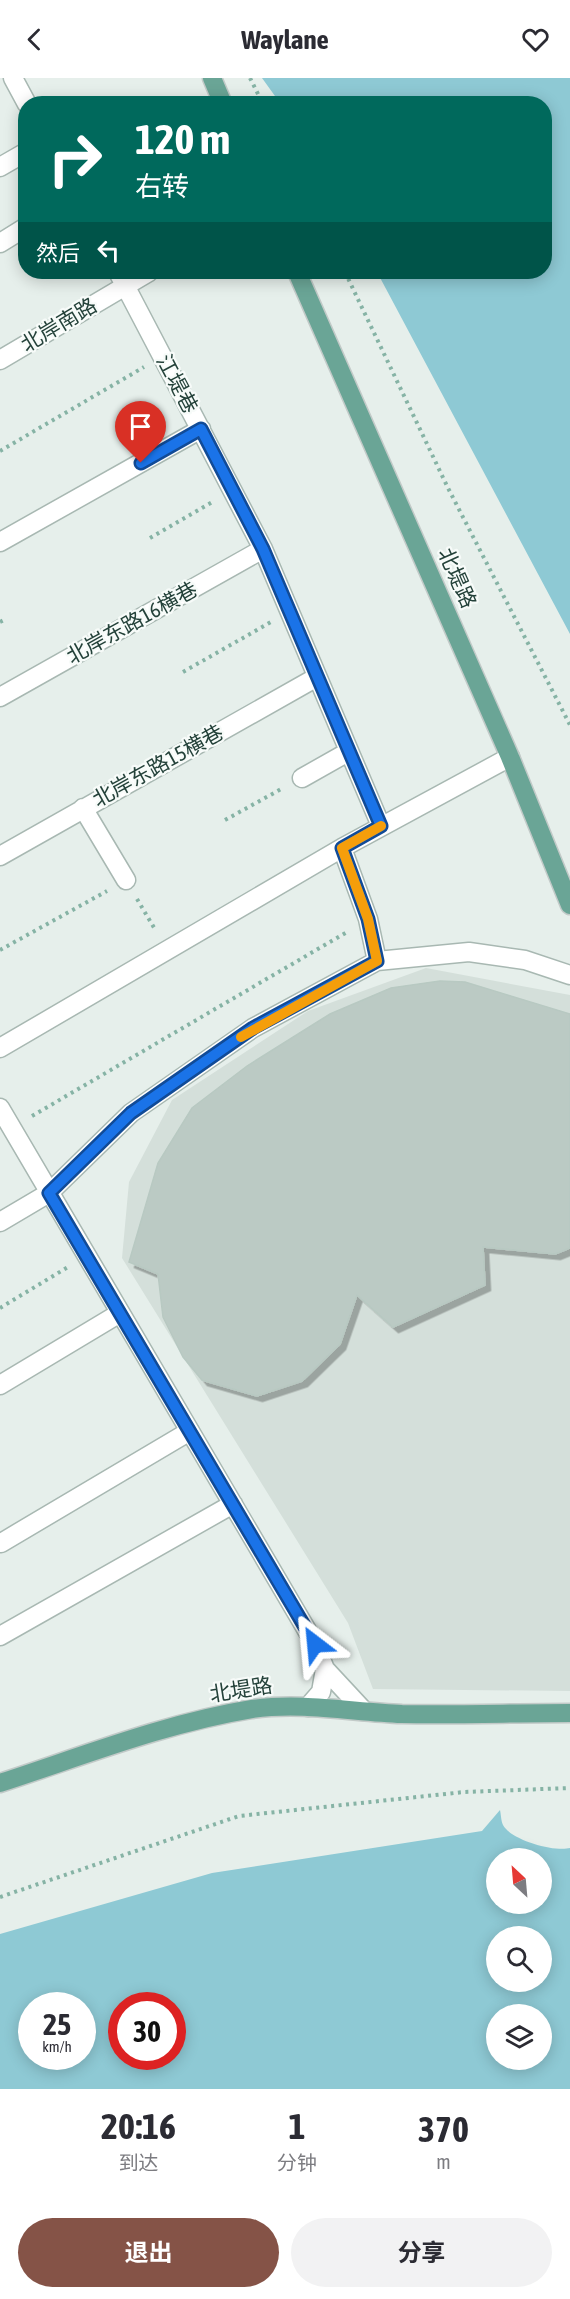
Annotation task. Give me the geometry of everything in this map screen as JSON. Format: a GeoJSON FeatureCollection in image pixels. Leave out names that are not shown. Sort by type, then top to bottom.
{"type":"FeatureCollection","features":[{"type":"Feature","properties":{"kind":"main road"},"geometry":{"type":"LineString","coordinates":[[212,78],[220,96]]}},
{"type":"Feature","properties":{"kind":"main road","name":"北堤路"},"geometry":{"type":"LineString","coordinates":[[300,279],[510,757],[570,905]]}},
{"type":"Feature","properties":{"kind":"main road","name":"北堤路"},"geometry":{"type":"LineString","coordinates":[[0,1783],[164,1729],[254,1709],[291,1706],[402,1714],[570,1713]]}},
{"type":"Feature","properties":{"kind":"street"},"geometry":{"type":"LineString","coordinates":[[13,78],[23,96]]}},
{"type":"Feature","properties":{"kind":"street"},"geometry":{"type":"LineString","coordinates":[[0,167],[18,157]]}},
{"type":"Feature","properties":{"kind":"street"},"geometry":{"type":"LineString","coordinates":[[0,243],[18,232]]}},
{"type":"Feature","properties":{"kind":"street","name":"北岸南路"},"geometry":{"type":"LineString","coordinates":[[0,360],[120,279]]}},
{"type":"Feature","properties":{"kind":"street","name":"江堤巷"},"geometry":{"type":"LineString","coordinates":[[122,279],[263,549],[381,826]]}},
{"type":"Feature","properties":{"kind":"street"},"geometry":{"type":"LineString","coordinates":[[0,542],[201,429]]}},
{"type":"Feature","properties":{"kind":"street","name":"北岸东路16横巷"},"geometry":{"type":"LineString","coordinates":[[0,697],[263,549]]}},
{"type":"Feature","properties":{"kind":"street","name":"北岸东路15横巷"},"geometry":{"type":"LineString","coordinates":[[0,856],[317,677]]}},
{"type":"Feature","properties":{"kind":"street"},"geometry":{"type":"LineString","coordinates":[[302,778],[348,752]]}},
{"type":"Feature","properties":{"kind":"street"},"geometry":{"type":"LineString","coordinates":[[0,1048],[342,848],[510,757]]}},
{"type":"Feature","properties":{"kind":"street"},"geometry":{"type":"LineString","coordinates":[[83,808],[126,880]]}},
{"type":"Feature","properties":{"kind":"street"},"geometry":{"type":"LineString","coordinates":[[342,848],[368,919],[377,961]]}},
{"type":"Feature","properties":{"kind":"street"},"geometry":{"type":"LineString","coordinates":[[0,1222],[49,1193],[131,1113],[253,1028],[377,961],[469,952],[525,960],[570,975]]}},
{"type":"Feature","properties":{"kind":"street"},"geometry":{"type":"LineString","coordinates":[[0,1108],[303,1621],[325,1669],[364,1711]]}},
{"type":"Feature","properties":{"kind":"street"},"geometry":{"type":"LineString","coordinates":[[0,1385],[120,1313]]}},
{"type":"Feature","properties":{"kind":"street"},"geometry":{"type":"LineString","coordinates":[[1,1543],[190,1431]]}},
{"type":"Feature","properties":{"kind":"street"},"geometry":{"type":"LineString","coordinates":[[0,1636],[233,1504]]}},
{"type":"Feature","properties":{"kind":"street"},"geometry":{"type":"LineString","coordinates":[[308,1707],[321,1692],[325,1669]]}},
{"type":"Feature","properties":{"kind":"path"},"geometry":{"type":"LineString","coordinates":[[250,78],[259,96]]}},
{"type":"Feature","properties":{"kind":"path"},"geometry":{"type":"LineString","coordinates":[[348,279],[448,489],[570,725]]}},
{"type":"Feature","properties":{"kind":"path"},"geometry":{"type":"LineString","coordinates":[[0,451],[162,356]]}},
{"type":"Feature","properties":{"kind":"path"},"geometry":{"type":"LineString","coordinates":[[150,538],[233,490]]}},
{"type":"Feature","properties":{"kind":"path"},"geometry":{"type":"LineString","coordinates":[[183,672],[289,611]]}},
{"type":"Feature","properties":{"kind":"path"},"geometry":{"type":"LineString","coordinates":[[225,820],[302,778]]}},
{"type":"Feature","properties":{"kind":"path"},"geometry":{"type":"LineString","coordinates":[[0,950],[126,880],[167,951]]}},
{"type":"Feature","properties":{"kind":"path"},"geometry":{"type":"LineString","coordinates":[[12,1128],[368,919]]}},
{"type":"Feature","properties":{"kind":"path"},"geometry":{"type":"LineString","coordinates":[[0,1308],[87,1256]]}},
{"type":"Feature","properties":{"kind":"path"},"geometry":{"type":"LineString","coordinates":[[0,1897],[239,1816],[464,1792],[570,1788]]}},
{"type":"Feature","properties":{"kind":"shaded area"},"geometry":{"type":"Polygon","coordinates":[[[426,968],[570,995],[570,1691],[373,1689],[348,1623],[122,1258],[129,1182],[172,1100],[308,1011],[426,968]]]}},
{"type":"Feature","properties":{"kind":"water"},"geometry":{"type":"Polygon","coordinates":[[[262,78],[570,78],[570,634],[381,279],[552,279],[552,96],[275,96],[262,78]]]}},
{"type":"Feature","properties":{"kind":"water"},"geometry":{"type":"Polygon","coordinates":[[[500,1810],[503,1825],[523,1840],[554,1848],[570,1848],[570,2089],[0,2089],[0,1934],[212,1873],[482,1831],[500,1810]]]}},
{"type":"Feature","properties":{"kind":"building"},"geometry":{"type":"Polygon","coordinates":[[[440,981],[465,982],[570,1014],[570,1248],[555,1254],[483,1247],[485,1285],[393,1327],[357,1295],[340,1344],[302,1381],[257,1396],[202,1380],[183,1357],[163,1317],[158,1274],[129,1262],[158,1163],[192,1108],[247,1066],[330,1014],[391,988],[440,981]]]}},
{"type":"Feature","properties":{"kind":"slow traffic"},"geometry":{"type":"LineString","coordinates":[[241,1037],[253,1028],[377,961],[368,919],[342,848],[381,826]]}},
{"type":"Feature","properties":{"kind":"route"},"geometry":{"type":"LineString","coordinates":[[141,463],[201,429],[263,549],[381,826],[342,848],[368,919],[377,961],[253,1028],[131,1113],[49,1193],[315,1644]]}}]}
